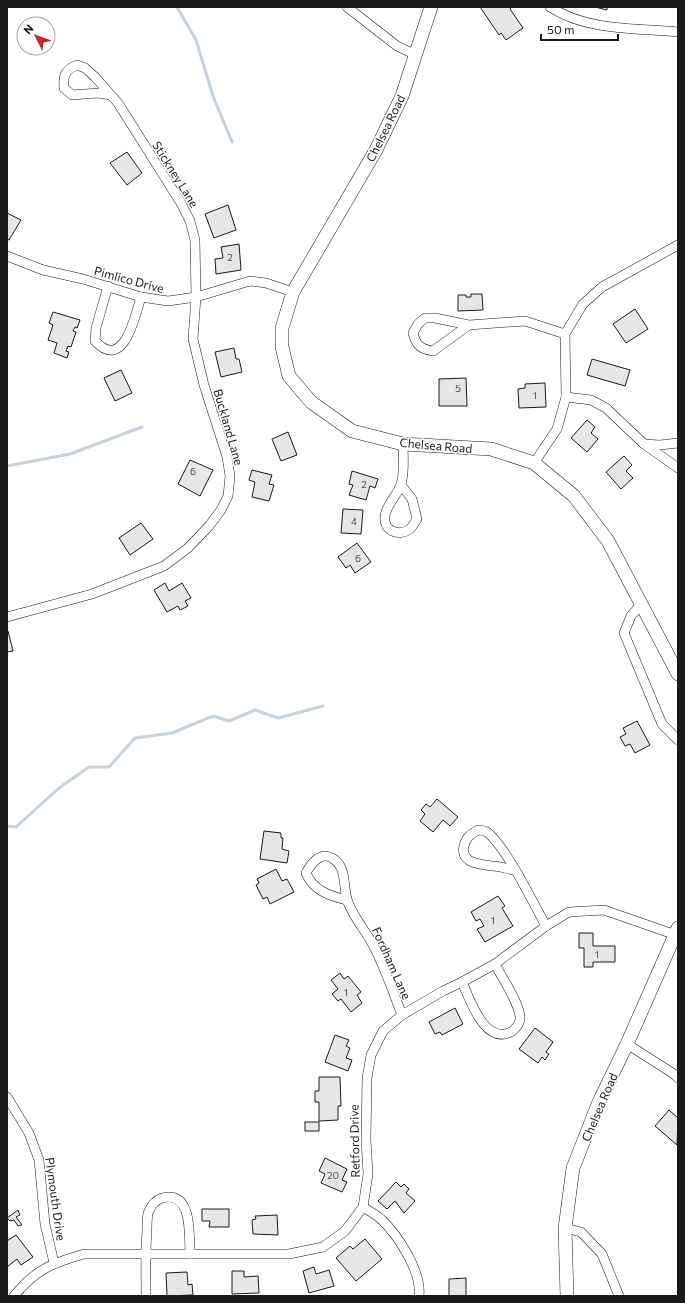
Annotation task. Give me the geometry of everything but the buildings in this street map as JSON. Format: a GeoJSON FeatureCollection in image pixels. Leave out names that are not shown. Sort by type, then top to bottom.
{"type":"FeatureCollection","features":[{"type":"Feature","properties":{"kind":"street"},"geometry":{"type":"LineString","coordinates":[[347,7],[397,46],[416,55]]}},
{"type":"Feature","properties":{"kind":"street","name":"Chelsea Road"},"geometry":{"type":"LineString","coordinates":[[431,7],[402,96],[376,150],[292,292],[282,328],[282,347],[289,376],[311,402],[352,431],[403,444],[491,449],[534,463],[574,496],[608,541],[677,670]]}},
{"type":"Feature","properties":{"kind":"street"},"geometry":{"type":"LineString","coordinates":[[550,7],[560,14],[592,25],[678,32]]}},
{"type":"Feature","properties":{"kind":"street","name":"Stickney Lane"},"geometry":{"type":"LineString","coordinates":[[111,95],[98,93],[72,95],[64,88],[63,77],[68,68],[77,65],[85,68],[111,95],[118,103],[181,203],[190,221],[195,240],[196,297]]}},
{"type":"Feature","properties":{"kind":"street"},"geometry":{"type":"LineString","coordinates":[[534,463],[557,428],[566,397],[566,334],[582,304],[602,287],[678,245]]}},
{"type":"Feature","properties":{"kind":"street","name":"Pimlico Drive"},"geometry":{"type":"LineString","coordinates":[[7,256],[43,270],[108,286],[141,297],[168,301],[196,297],[250,282],[266,283],[292,292]]}},
{"type":"Feature","properties":{"kind":"street"},"geometry":{"type":"LineString","coordinates":[[108,286],[96,328],[95,341],[102,349],[116,349],[120,347],[128,338],[141,297]]}},
{"type":"Feature","properties":{"kind":"street","name":"Buckland Lane"},"geometry":{"type":"LineString","coordinates":[[7,618],[92,594],[164,566],[188,548],[209,526],[221,510],[228,496],[230,476],[227,457],[204,385],[193,339],[196,297]]}},
{"type":"Feature","properties":{"kind":"street"},"geometry":{"type":"LineString","coordinates":[[469,325],[433,351],[423,349],[419,346],[416,343],[413,333],[418,324],[425,318],[435,318],[469,325],[525,321],[566,334]]}},
{"type":"Feature","properties":{"kind":"street"},"geometry":{"type":"LineString","coordinates":[[566,397],[591,400],[606,408],[644,444],[678,468]]}},
{"type":"Feature","properties":{"kind":"street"},"geometry":{"type":"LineString","coordinates":[[644,444],[660,445],[678,442]]}},
{"type":"Feature","properties":{"kind":"street"},"geometry":{"type":"LineString","coordinates":[[401,485],[412,499],[417,519],[410,528],[399,533],[391,531],[385,524],[385,517],[386,510],[401,485],[403,444]]}},
{"type":"Feature","properties":{"kind":"street"},"geometry":{"type":"LineString","coordinates":[[642,604],[631,616],[624,634],[662,724],[678,740]]}},
{"type":"Feature","properties":{"kind":"street"},"geometry":{"type":"LineString","coordinates":[[514,870],[473,864],[466,858],[463,849],[466,840],[471,834],[478,830],[486,831],[494,840],[514,870],[546,926]]}},
{"type":"Feature","properties":{"kind":"street","name":"Fordham Lane"},"geometry":{"type":"LineString","coordinates":[[347,900],[334,898],[322,892],[310,883],[306,873],[313,861],[323,856],[332,858],[344,874],[347,900],[375,947],[402,1015]]}},
{"type":"Feature","properties":{"kind":"street","name":"Retford Drive"},"geometry":{"type":"LineString","coordinates":[[14,1296],[27,1280],[54,1263],[84,1254],[289,1254],[323,1247],[345,1231],[363,1207],[368,1174],[366,1140],[367,1078],[371,1055],[383,1031],[402,1015],[443,990],[462,982],[495,964],[546,926],[569,912],[604,910],[677,932]]}},
{"type":"Feature","properties":{"kind":"street","name":"Chelsea Road"},"geometry":{"type":"LineString","coordinates":[[566,1296],[565,1228],[573,1168],[599,1102],[627,1044],[677,932]]}},
{"type":"Feature","properties":{"kind":"street"},"geometry":{"type":"LineString","coordinates":[[462,982],[484,1026],[492,1032],[510,1033],[516,1028],[520,1020],[519,1010],[495,964]]}},
{"type":"Feature","properties":{"kind":"street"},"geometry":{"type":"LineString","coordinates":[[627,1044],[677,1075]]}},
{"type":"Feature","properties":{"kind":"street","name":"Plymouth Drive"},"geometry":{"type":"LineString","coordinates":[[7,1097],[29,1133],[39,1160],[46,1224],[54,1263]]}},
{"type":"Feature","properties":{"kind":"street"},"geometry":{"type":"LineString","coordinates":[[146,1296],[145,1254],[148,1214],[154,1203],[161,1199],[171,1197],[181,1202],[187,1210],[190,1254]]}},
{"type":"Feature","properties":{"kind":"street"},"geometry":{"type":"LineString","coordinates":[[363,1207],[381,1219],[402,1246],[415,1269],[420,1288],[419,1296]]}},
{"type":"Feature","properties":{"kind":"street"},"geometry":{"type":"LineString","coordinates":[[565,1228],[581,1232],[602,1254],[619,1296]]}},
{"type":"Feature","properties":{"kind":"waterway"},"geometry":{"type":"LineString","coordinates":[[177,7],[196,40],[213,96],[232,142]]}},
{"type":"Feature","properties":{"kind":"waterway"},"geometry":{"type":"LineString","coordinates":[[7,466],[70,454],[142,427]]}},
{"type":"Feature","properties":{"kind":"waterway"},"geometry":{"type":"LineString","coordinates":[[7,826],[16,827],[59,788],[89,767],[109,767],[135,738],[172,733],[213,716],[229,721],[255,710],[278,718],[323,706]]}}]}
